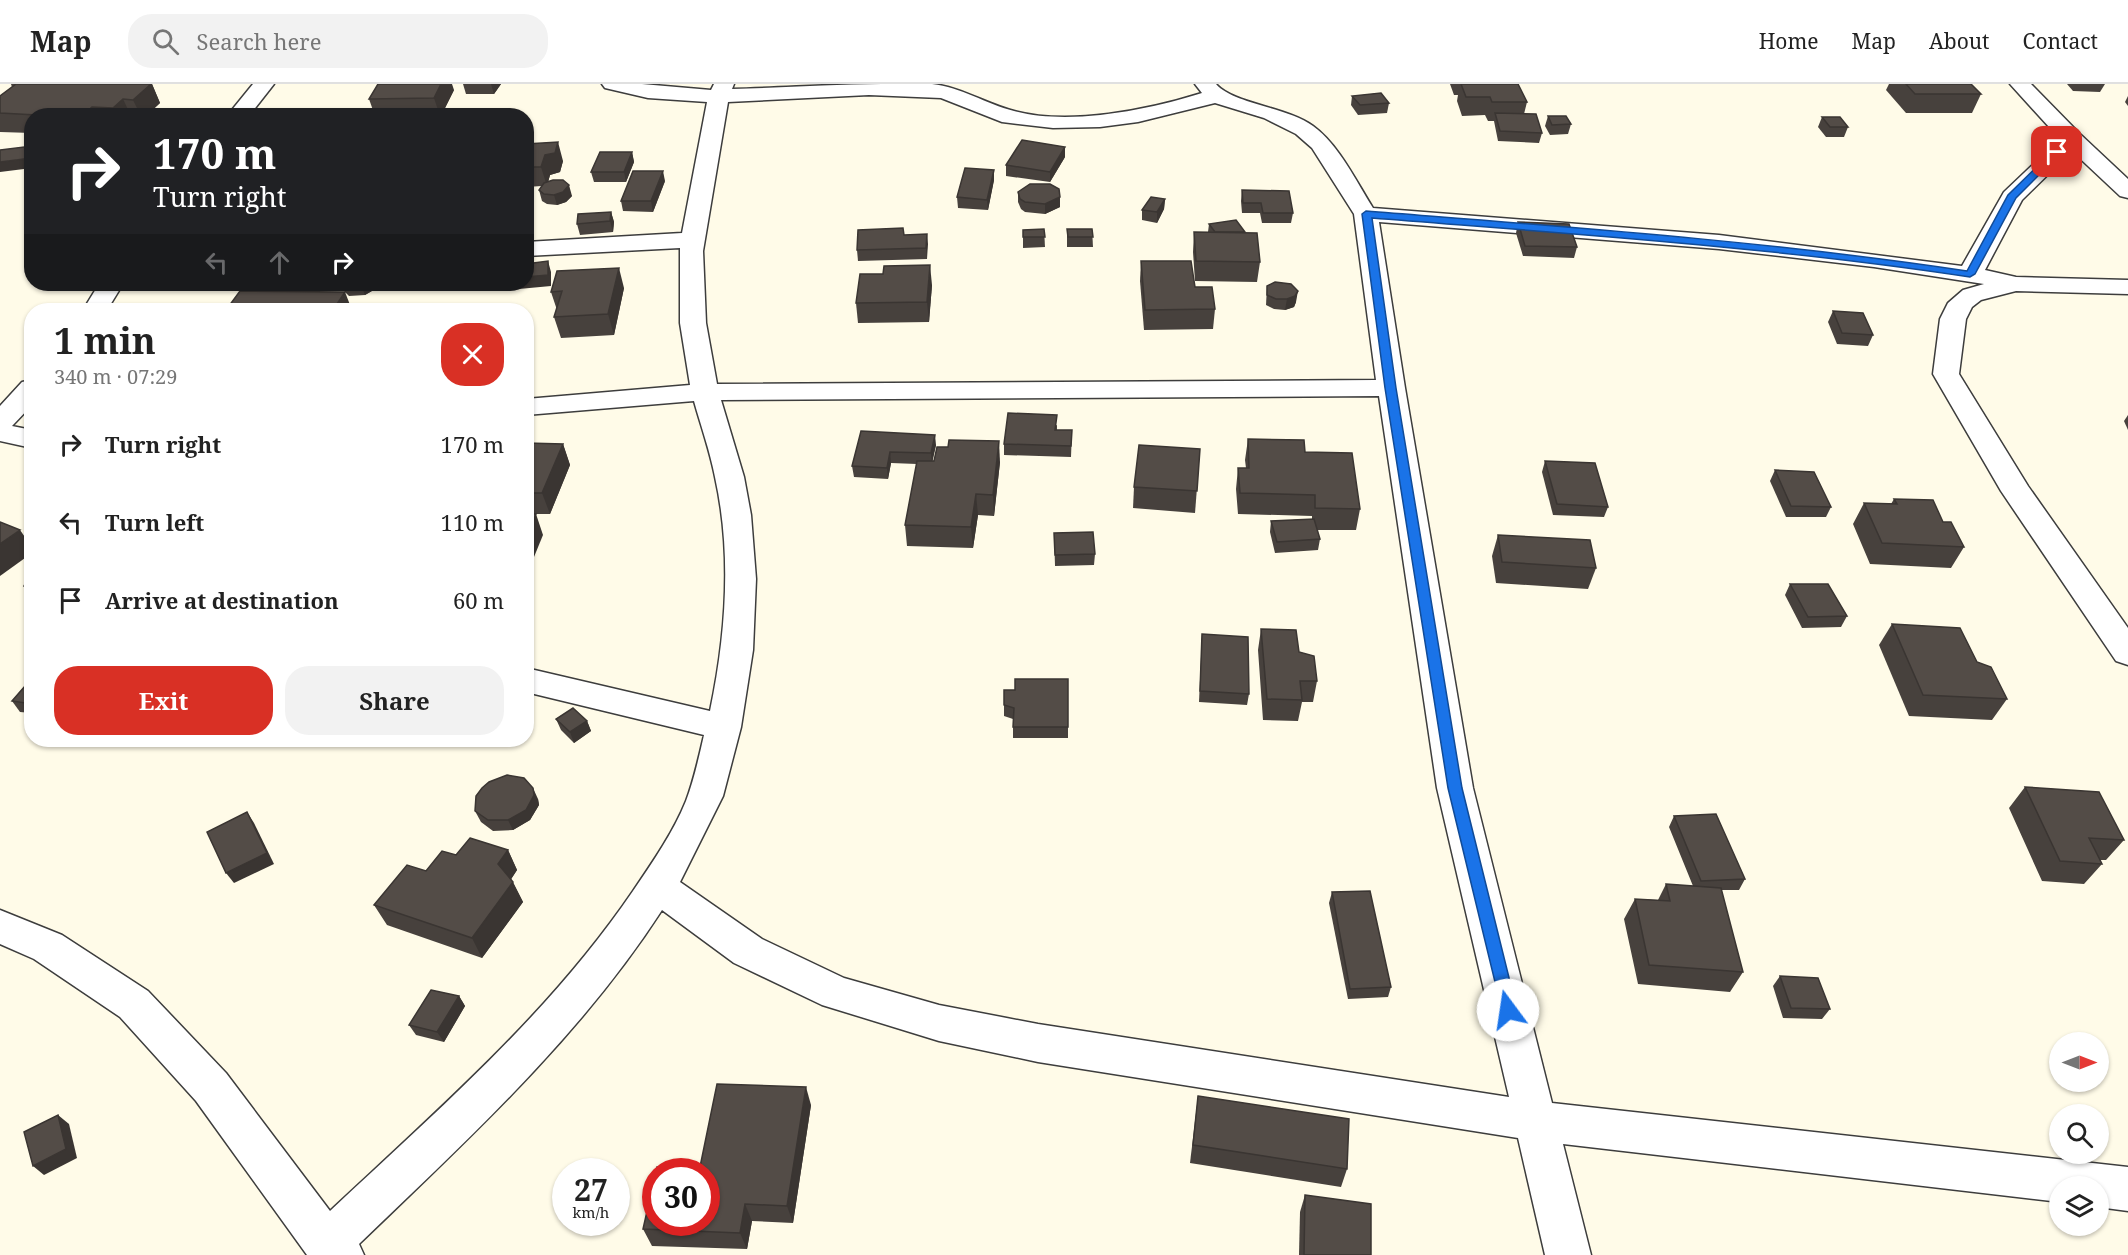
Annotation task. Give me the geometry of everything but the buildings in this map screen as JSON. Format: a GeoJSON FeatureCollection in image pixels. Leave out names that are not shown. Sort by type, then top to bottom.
{"type":"FeatureCollection","features":[{"type":"Feature","properties":{"kind":"street"},"geometry":{"type":"LineString","coordinates":[[244,108],[264,84]]}},
{"type":"Feature","properties":{"kind":"street"},"geometry":{"type":"LineString","coordinates":[[612,84],[645,90],[926,90],[945,93],[988,111],[1013,118],[1098,123],[1146,116],[1210,90],[1304,129],[1325,151],[1366,214],[1391,388],[1455,788],[1568,1255]]}},
{"type":"Feature","properties":{"kind":"street"},"geometry":{"type":"LineString","coordinates":[[2020,84],[2072,139],[2128,191]]}},
{"type":"Feature","properties":{"kind":"street"},"geometry":{"type":"LineString","coordinates":[[0,926],[48,947],[134,1004],[211,1088],[334,1250],[554,1020],[611,955],[659,887],[703,802],[724,727],[735,659],[741,581],[737,525],[730,477],[705,392],[691,293],[693,240],[722,90]]}},
{"type":"Feature","properties":{"kind":"street"},"geometry":{"type":"LineString","coordinates":[[1970,274],[2012,197],[2072,139]]}},
{"type":"Feature","properties":{"kind":"street"},"geometry":{"type":"LineString","coordinates":[[1366,214],[1719,242],[1874,260],[1970,274],[2016,284],[2128,288]]}},
{"type":"Feature","properties":{"kind":"street"},"geometry":{"type":"LineString","coordinates":[[534,249],[693,240]]}},
{"type":"Feature","properties":{"kind":"street"},"geometry":{"type":"LineString","coordinates":[[2016,284],[1972,295],[1961,303],[1953,319],[1946,374],[2016,491],[2128,653]]}},
{"type":"Feature","properties":{"kind":"street"},"geometry":{"type":"LineString","coordinates":[[534,406],[705,392],[1391,388]]}},
{"type":"Feature","properties":{"kind":"street"},"geometry":{"type":"LineString","coordinates":[[0,422],[24,396]]}},
{"type":"Feature","properties":{"kind":"street"},"geometry":{"type":"LineString","coordinates":[[0,432],[24,437]]}},
{"type":"Feature","properties":{"kind":"street"},"geometry":{"type":"LineString","coordinates":[[534,682],[724,727]]}},
{"type":"Feature","properties":{"kind":"street"},"geometry":{"type":"LineString","coordinates":[[659,887],[748,951],[836,993],[939,1023],[1038,1043],[1535,1121],[2128,1189]]}},
{"type":"Feature","properties":{"kind":"route"},"geometry":{"type":"LineString","coordinates":[[1508,1010],[1455,788],[1391,388],[1366,214],[1719,242],[1970,274],[1996,222],[2012,197],[2057,152]]}}]}
